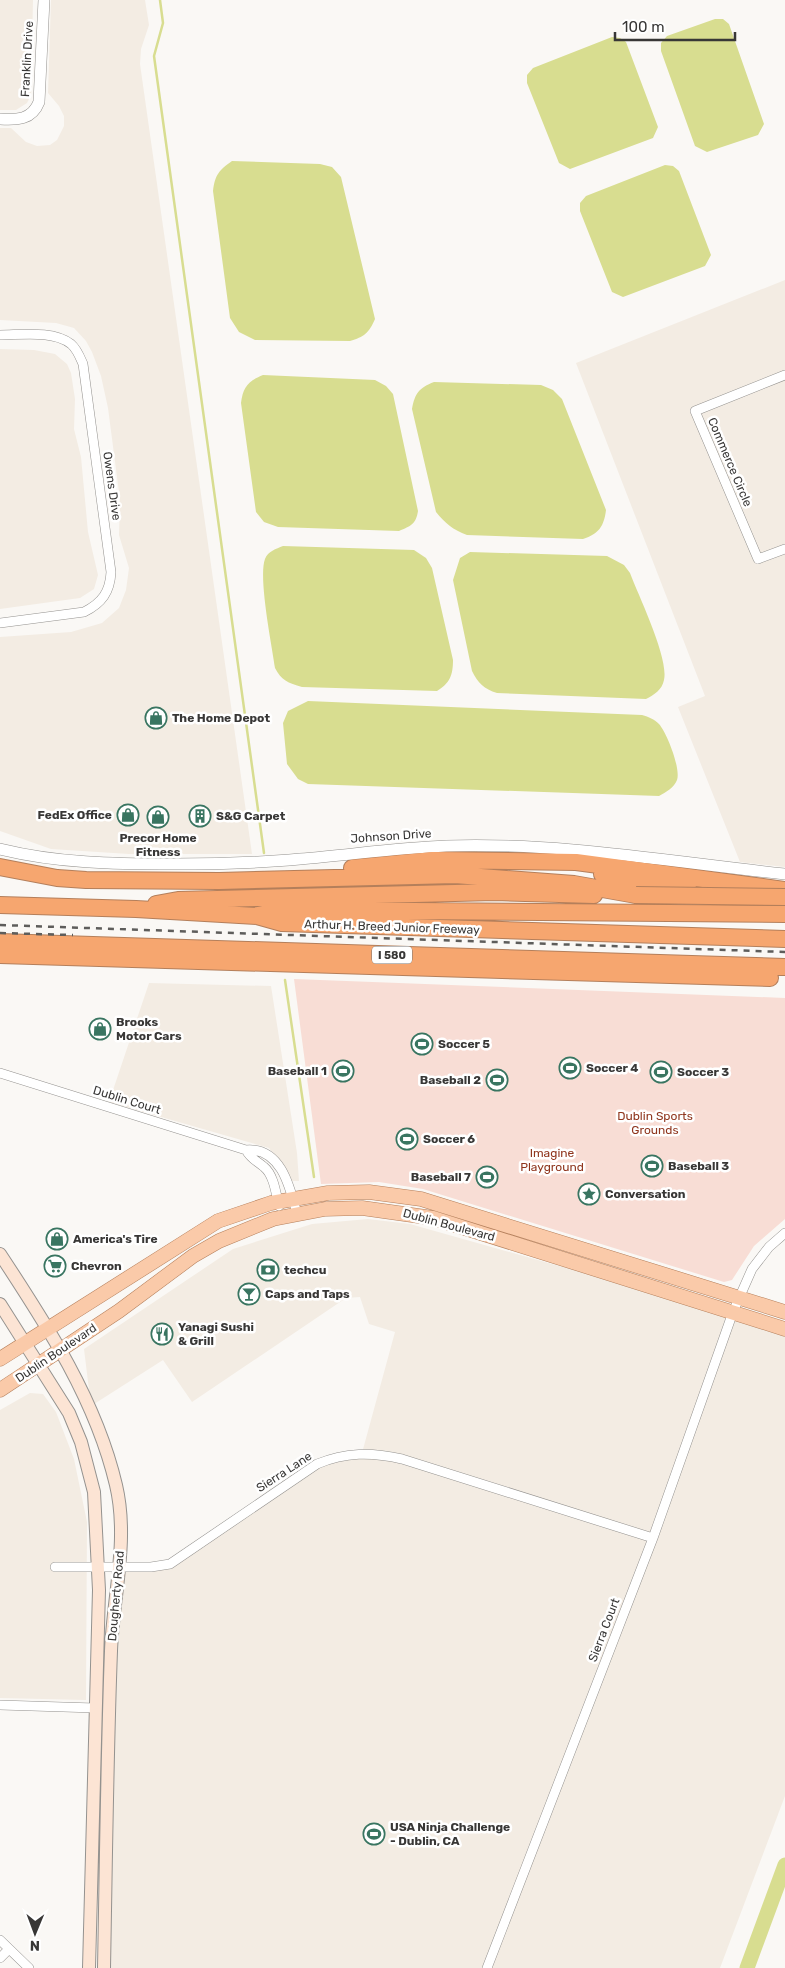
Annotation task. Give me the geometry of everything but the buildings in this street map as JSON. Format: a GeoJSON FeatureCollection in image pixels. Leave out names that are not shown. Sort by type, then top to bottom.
{"type":"FeatureCollection","features":[{"type":"Feature","properties":{"kind":"highway"},"geometry":{"type":"LineString","coordinates":[[278,879],[393,863],[432,860],[475,860],[600,864],[785,890]]}},
{"type":"Feature","properties":{"kind":"highway"},"geometry":{"type":"LineString","coordinates":[[559,864],[672,888],[785,903]]}},
{"type":"Feature","properties":{"kind":"highway"},"geometry":{"type":"LineString","coordinates":[[0,867],[56,878],[86,880],[278,879],[455,875],[574,890],[636,895],[785,897]]}},
{"type":"Feature","properties":{"kind":"highway"},"geometry":{"type":"LineString","coordinates":[[136,908],[178,900],[207,898],[574,890]]}},
{"type":"Feature","properties":{"kind":"highway","name":"Arthur H. Breed Junior Freeway"},"geometry":{"type":"LineString","coordinates":[[0,904],[136,908],[256,916],[282,924],[785,939]]}},
{"type":"Feature","properties":{"kind":"highway"},"geometry":{"type":"LineString","coordinates":[[256,916],[282,910],[785,914]]}},
{"type":"Feature","properties":{"kind":"highway","name":"I 580"},"geometry":{"type":"LineString","coordinates":[[0,942],[785,967]]}},
{"type":"Feature","properties":{"kind":"highway","name":"I 580"},"geometry":{"type":"LineString","coordinates":[[0,955],[785,978]]}},
{"type":"Feature","properties":{"kind":"highway"},"geometry":{"type":"LineString","coordinates":[[0,964],[31,956]]}},
{"type":"Feature","properties":{"kind":"main road","name":"Dublin Boulevard"},"geometry":{"type":"LineString","coordinates":[[0,1359],[218,1221],[278,1202],[345,1192],[386,1193],[421,1199],[785,1312]]}},
{"type":"Feature","properties":{"kind":"main road","name":"Dublin Boulevard"},"geometry":{"type":"LineString","coordinates":[[0,1390],[119,1311],[193,1256],[219,1241],[251,1226],[282,1217],[325,1209],[362,1208],[395,1211],[452,1224],[785,1328]]}},
{"type":"Feature","properties":{"kind":"main road"},"geometry":{"type":"LineString","coordinates":[[452,1224],[460,1218],[507,1232],[513,1227]]}},
{"type":"Feature","properties":{"kind":"main road","name":"Dougherty Road"},"geometry":{"type":"LineString","coordinates":[[0,1254],[48,1328],[91,1406],[112,1468],[120,1506],[121,1546],[113,1625],[110,1694],[104,1968]]}},
{"type":"Feature","properties":{"kind":"main road","name":"Dougherty Road"},"geometry":{"type":"LineString","coordinates":[[0,1304],[69,1413],[88,1466],[94,1492],[99,1567],[89,1968]]}},
{"type":"Feature","properties":{"kind":"main road"},"geometry":{"type":"LineString","coordinates":[[96,1651],[104,1662],[104,1680],[110,1694]]}},
{"type":"Feature","properties":{"kind":"main road"},"geometry":{"type":"LineString","coordinates":[[93,1792],[101,1800],[100,1829],[106,1848]]}},
{"type":"Feature","properties":{"kind":"street","name":"Franklin Drive"},"geometry":{"type":"LineString","coordinates":[[0,119],[22,119],[31,114],[39,102],[44,0]]}},
{"type":"Feature","properties":{"kind":"street","name":"Owens Drive"},"geometry":{"type":"LineString","coordinates":[[0,335],[60,338],[71,344],[78,352],[83,364],[111,572],[110,586],[105,596],[95,606],[84,612],[0,623]]}},
{"type":"Feature","properties":{"kind":"street","name":"Commerce Circle"},"geometry":{"type":"LineString","coordinates":[[785,375],[694,410],[758,559],[785,549]]}},
{"type":"Feature","properties":{"kind":"street","name":"Johnson Drive"},"geometry":{"type":"LineString","coordinates":[[0,849],[51,860],[78,863],[178,864],[266,862],[397,849],[495,845],[595,851],[785,874]]}},
{"type":"Feature","properties":{"kind":"street","name":"Dublin Court"},"geometry":{"type":"LineString","coordinates":[[0,1074],[246,1150],[255,1149],[267,1154],[280,1167],[290,1186],[296,1214]]}},
{"type":"Feature","properties":{"kind":"street","name":"Dublin Court"},"geometry":{"type":"LineString","coordinates":[[246,1150],[250,1157],[266,1168],[282,1217]]}},
{"type":"Feature","properties":{"kind":"street","name":"Sierra Court"},"geometry":{"type":"LineString","coordinates":[[487,1968],[653,1538],[733,1312],[752,1269],[769,1247],[785,1233]]}},
{"type":"Feature","properties":{"kind":"street","name":"Sierra Lane"},"geometry":{"type":"LineString","coordinates":[[55,1567],[151,1567],[170,1564],[317,1464],[333,1457],[362,1453],[402,1459],[653,1538]]}},
{"type":"Feature","properties":{"kind":"street"},"geometry":{"type":"LineString","coordinates":[[0,1705],[95,1708]]}},
{"type":"Feature","properties":{"kind":"street"},"geometry":{"type":"LineString","coordinates":[[0,1940],[29,1968]]}},
{"type":"Feature","properties":{"kind":"street"},"geometry":{"type":"LineString","coordinates":[[0,1958],[9,1949]]}},
{"type":"Feature","properties":{"kind":"shaded area"},"geometry":{"type":"Polygon","coordinates":[[[0,0],[33,0],[31,95],[27,103],[16,110],[0,110],[0,0]]]}},
{"type":"Feature","properties":{"kind":"shaded area"},"geometry":{"type":"Polygon","coordinates":[[[51,0],[145,0],[149,25],[141,49],[140,64],[252,854],[129,854],[51,849],[0,831],[0,637],[71,632],[102,623],[119,608],[126,590],[129,568],[119,535],[120,500],[108,408],[101,376],[92,352],[86,341],[74,328],[56,323],[0,320],[0,128],[11,128],[26,142],[37,146],[50,145],[57,140],[64,126],[64,116],[59,106],[48,93],[51,0]]]}},
{"type":"Feature","properties":{"kind":"shaded area"},"geometry":{"type":"Polygon","coordinates":[[[715,19],[723,19],[729,24],[764,124],[758,135],[707,152],[695,146],[661,51],[661,43],[667,36],[715,19]]]}},
{"type":"Feature","properties":{"kind":"shaded area"},"geometry":{"type":"Polygon","coordinates":[[[612,37],[620,38],[626,42],[658,127],[653,138],[570,169],[559,163],[527,83],[527,75],[533,68],[612,37]]]}},
{"type":"Feature","properties":{"kind":"shaded area"},"geometry":{"type":"Polygon","coordinates":[[[232,161],[320,164],[332,167],[341,177],[375,319],[366,334],[350,341],[255,340],[239,332],[230,318],[213,191],[218,173],[232,161]]]}},
{"type":"Feature","properties":{"kind":"shaded area"},"geometry":{"type":"Polygon","coordinates":[[[665,165],[673,166],[679,171],[711,255],[705,266],[623,297],[612,292],[580,211],[580,203],[586,196],[665,165]]]}},
{"type":"Feature","properties":{"kind":"shaded area"},"geometry":{"type":"Polygon","coordinates":[[[785,280],[785,867],[740,862],[678,707],[705,696],[576,363],[785,280]]]}},
{"type":"Feature","properties":{"kind":"shaded area"},"geometry":{"type":"Polygon","coordinates":[[[0,349],[34,350],[55,354],[67,364],[71,373],[75,399],[74,429],[81,457],[88,532],[98,575],[94,589],[80,598],[0,609],[0,349]]]}},
{"type":"Feature","properties":{"kind":"shaded area"},"geometry":{"type":"Polygon","coordinates":[[[263,375],[375,380],[386,386],[393,394],[418,511],[416,519],[412,524],[399,531],[278,527],[264,522],[256,512],[241,403],[247,385],[263,375]]]}},
{"type":"Feature","properties":{"kind":"shaded area"},"geometry":{"type":"Polygon","coordinates":[[[434,382],[541,385],[553,390],[562,399],[606,510],[600,529],[593,535],[583,539],[467,535],[446,523],[436,512],[412,409],[418,392],[434,382]]]}},
{"type":"Feature","properties":{"kind":"shaded area"},"geometry":{"type":"Polygon","coordinates":[[[283,546],[414,550],[426,558],[432,568],[453,660],[448,682],[437,691],[302,687],[282,678],[275,668],[266,612],[263,568],[266,556],[283,546]]]}},
{"type":"Feature","properties":{"kind":"shaded area"},"geometry":{"type":"Polygon","coordinates":[[[470,552],[607,556],[624,565],[630,573],[658,643],[664,670],[664,680],[660,689],[646,699],[497,693],[488,690],[479,682],[472,671],[453,580],[460,558],[470,552]]]}},
{"type":"Feature","properties":{"kind":"shaded area"},"geometry":{"type":"Polygon","coordinates":[[[308,701],[642,715],[657,722],[666,735],[677,768],[677,780],[672,788],[659,796],[308,784],[298,779],[287,764],[283,723],[288,711],[308,701]]]}},
{"type":"Feature","properties":{"kind":"shaded area"},"geometry":{"type":"Polygon","coordinates":[[[149,983],[271,986],[297,1153],[299,1181],[292,1181],[269,1148],[109,1102],[149,983]]]}},
{"type":"Feature","properties":{"kind":"shaded area"},"geometry":{"type":"Polygon","coordinates":[[[368,1219],[410,1224],[559,1266],[660,1289],[785,1329],[785,1796],[720,1968],[104,1968],[119,1567],[170,1564],[317,1464],[362,1453],[395,1332],[369,1324],[360,1297],[346,1298],[192,1402],[163,1360],[91,1406],[84,1349],[233,1249],[312,1224],[368,1219]]]}},
{"type":"Feature","properties":{"kind":"shaded area"},"geometry":{"type":"Polygon","coordinates":[[[30,1393],[43,1394],[56,1412],[74,1459],[87,1522],[86,1700],[0,1698],[0,1410],[30,1393]]]}},
{"type":"Feature","properties":{"kind":"green space","name":"Dublin Sports Grounds"},"geometry":{"type":"Polygon","coordinates":[[[294,979],[785,998],[785,1219],[754,1246],[732,1280],[724,1282],[423,1189],[379,1182],[321,1184],[294,979]]]}},
{"type":"Feature","properties":{"kind":"waterway"},"geometry":{"type":"LineString","coordinates":[[160,0],[163,23],[154,56],[264,853]]}},
{"type":"Feature","properties":{"kind":"waterway"},"geometry":{"type":"LineString","coordinates":[[285,980],[314,1177]]}},
{"type":"Feature","properties":{"kind":"waterway"},"geometry":{"type":"LineString","coordinates":[[747,1968],[785,1865]]}},
{"type":"Feature","properties":{"kind":"railway"},"geometry":{"type":"LineString","coordinates":[[0,925],[785,952]]}},
{"type":"Feature","properties":{"kind":"railway"},"geometry":{"type":"LineString","coordinates":[[0,933],[73,935]]}},
{"type":"Feature","properties":{"kind":"place","name":"The Home Depot"},"geometry":{"type":"Point","coordinates":[156,718]}},
{"type":"Feature","properties":{"kind":"place","name":"FedEx Office"},"geometry":{"type":"Point","coordinates":[128,815]}},
{"type":"Feature","properties":{"kind":"place","name":"S&G Carpet"},"geometry":{"type":"Point","coordinates":[200,816]}},
{"type":"Feature","properties":{"kind":"place","name":"Precor Home Fitness"},"geometry":{"type":"Point","coordinates":[158,817]}},
{"type":"Feature","properties":{"kind":"place","name":"Brooks Motor Cars"},"geometry":{"type":"Point","coordinates":[100,1029]}},
{"type":"Feature","properties":{"kind":"place","name":"Soccer 5"},"geometry":{"type":"Point","coordinates":[422,1044]}},
{"type":"Feature","properties":{"kind":"place","name":"Soccer 4"},"geometry":{"type":"Point","coordinates":[570,1068]}},
{"type":"Feature","properties":{"kind":"place","name":"Baseball 1"},"geometry":{"type":"Point","coordinates":[343,1071]}},
{"type":"Feature","properties":{"kind":"place","name":"Soccer 3"},"geometry":{"type":"Point","coordinates":[661,1072]}},
{"type":"Feature","properties":{"kind":"place","name":"Baseball 2"},"geometry":{"type":"Point","coordinates":[497,1080]}},
{"type":"Feature","properties":{"kind":"place","name":"Soccer 6"},"geometry":{"type":"Point","coordinates":[407,1139]}},
{"type":"Feature","properties":{"kind":"place","name":"Baseball 3"},"geometry":{"type":"Point","coordinates":[652,1166]}},
{"type":"Feature","properties":{"kind":"place","name":"Baseball 7"},"geometry":{"type":"Point","coordinates":[487,1177]}},
{"type":"Feature","properties":{"kind":"place","name":"Conversation"},"geometry":{"type":"Point","coordinates":[589,1194]}},
{"type":"Feature","properties":{"kind":"place","name":"America's Tire"},"geometry":{"type":"Point","coordinates":[57,1239]}},
{"type":"Feature","properties":{"kind":"place","name":"Chevron"},"geometry":{"type":"Point","coordinates":[55,1266]}},
{"type":"Feature","properties":{"kind":"place","name":"techcu"},"geometry":{"type":"Point","coordinates":[268,1270]}},
{"type":"Feature","properties":{"kind":"place","name":"Caps and Taps"},"geometry":{"type":"Point","coordinates":[249,1294]}},
{"type":"Feature","properties":{"kind":"place","name":"Yanagi Sushi & Grill"},"geometry":{"type":"Point","coordinates":[162,1334]}},
{"type":"Feature","properties":{"kind":"place","name":"USA Ninja Challenge - Dublin, CA"},"geometry":{"type":"Point","coordinates":[374,1834]}},
{"type":"Feature","properties":{"kind":"park label","name":"Imagine Playground"},"geometry":{"type":"Point","coordinates":[552,1160]}}]}
